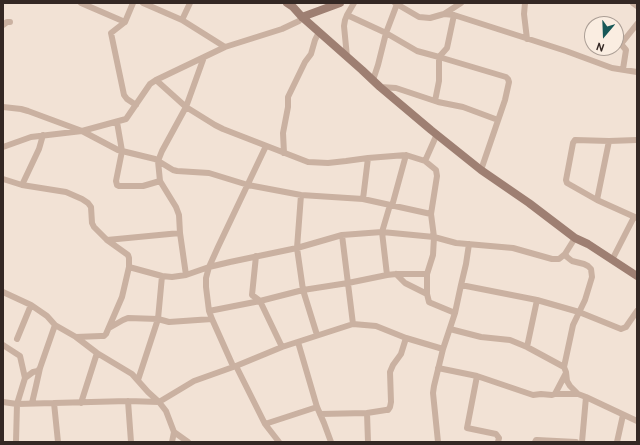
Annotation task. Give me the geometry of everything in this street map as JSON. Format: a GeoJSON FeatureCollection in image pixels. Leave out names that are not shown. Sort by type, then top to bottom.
{"type":"FeatureCollection","features":[{"type":"Feature","properties":{"kind":"street"},"geometry":{"type":"LineString","coordinates":[[81,3],[125,22]]}},
{"type":"Feature","properties":{"kind":"street"},"geometry":{"type":"LineString","coordinates":[[133,3],[125,22],[110,33],[124,95],[127,100],[136,105]]}},
{"type":"Feature","properties":{"kind":"street"},"geometry":{"type":"LineString","coordinates":[[143,3],[182,20],[226,47]]}},
{"type":"Feature","properties":{"kind":"street"},"geometry":{"type":"LineString","coordinates":[[182,20],[190,3]]}},
{"type":"Feature","properties":{"kind":"street"},"geometry":{"type":"LineString","coordinates":[[286,3],[380,87],[481,170],[529,203],[575,238],[588,244],[637,276]]}},
{"type":"Feature","properties":{"kind":"street"},"geometry":{"type":"LineString","coordinates":[[3,147],[31,137],[82,132],[126,119],[150,84],[156,80],[226,47],[282,29],[299,21],[302,17],[340,3]]}},
{"type":"Feature","properties":{"kind":"street"},"geometry":{"type":"LineString","coordinates":[[347,57],[344,26],[347,15],[354,3]]}},
{"type":"Feature","properties":{"kind":"street"},"geometry":{"type":"LineString","coordinates":[[373,80],[396,4],[419,17],[430,18],[444,14],[461,3]]}},
{"type":"Feature","properties":{"kind":"street"},"geometry":{"type":"LineString","coordinates":[[525,3],[524,14],[527,39]]}},
{"type":"Feature","properties":{"kind":"street"},"geometry":{"type":"LineString","coordinates":[[633,3],[637,6]]}},
{"type":"Feature","properties":{"kind":"street"},"geometry":{"type":"LineString","coordinates":[[444,14],[454,15],[478,22],[612,68],[637,72]]}},
{"type":"Feature","properties":{"kind":"street"},"geometry":{"type":"LineString","coordinates":[[347,15],[417,51],[506,77],[508,79],[509,82],[498,120],[481,170]]}},
{"type":"Feature","properties":{"kind":"street"},"geometry":{"type":"LineString","coordinates":[[435,101],[439,81],[439,57],[447,48],[454,15]]}},
{"type":"Feature","properties":{"kind":"street"},"geometry":{"type":"LineString","coordinates":[[3,25],[10,22]]}},
{"type":"Feature","properties":{"kind":"street"},"geometry":{"type":"LineString","coordinates":[[623,69],[626,50],[621,44],[637,24]]}},
{"type":"Feature","properties":{"kind":"street"},"geometry":{"type":"LineString","coordinates":[[284,153],[283,133],[288,107],[288,98],[305,62],[311,54],[315,40],[320,32]]}},
{"type":"Feature","properties":{"kind":"street"},"geometry":{"type":"LineString","coordinates":[[186,275],[179,215],[176,207],[160,181],[158,161],[162,150],[186,107],[204,57]]}},
{"type":"Feature","properties":{"kind":"street"},"geometry":{"type":"LineString","coordinates":[[156,80],[186,107],[223,129],[308,162],[324,163],[406,155],[425,160],[436,170],[437,176],[431,214],[434,237],[432,255],[427,274],[427,294],[429,302],[455,313]]}},
{"type":"Feature","properties":{"kind":"street"},"geometry":{"type":"LineString","coordinates":[[380,87],[396,88],[435,101],[463,107],[498,120]]}},
{"type":"Feature","properties":{"kind":"street"},"geometry":{"type":"LineString","coordinates":[[3,107],[28,111],[82,132],[122,151],[155,159],[173,170],[209,173],[248,185],[301,195],[364,199],[431,214]]}},
{"type":"Feature","properties":{"kind":"street"},"geometry":{"type":"LineString","coordinates":[[117,122],[122,151],[116,181],[117,185],[143,186],[160,181]]}},
{"type":"Feature","properties":{"kind":"street"},"geometry":{"type":"LineString","coordinates":[[425,160],[437,134]]}},
{"type":"Feature","properties":{"kind":"street"},"geometry":{"type":"LineString","coordinates":[[22,184],[39,149],[43,135]]}},
{"type":"Feature","properties":{"kind":"street"},"geometry":{"type":"LineString","coordinates":[[612,260],[636,217],[597,200],[566,181],[573,143],[576,140],[637,140]]}},
{"type":"Feature","properties":{"kind":"street"},"geometry":{"type":"LineString","coordinates":[[597,200],[610,141]]}},
{"type":"Feature","properties":{"kind":"street"},"geometry":{"type":"LineString","coordinates":[[266,146],[209,267],[206,278],[206,287],[209,311],[212,320],[265,424],[279,442]]}},
{"type":"Feature","properties":{"kind":"street"},"geometry":{"type":"LineString","coordinates":[[387,275],[382,232],[406,155]]}},
{"type":"Feature","properties":{"kind":"street"},"geometry":{"type":"LineString","coordinates":[[364,199],[368,158]]}},
{"type":"Feature","properties":{"kind":"street"},"geometry":{"type":"LineString","coordinates":[[3,178],[22,184],[66,192],[82,199],[91,207],[92,223],[94,227],[107,240],[128,255],[129,267],[122,297],[106,334],[104,336],[76,337]]}},
{"type":"Feature","properties":{"kind":"street"},"geometry":{"type":"LineString","coordinates":[[301,195],[297,248],[303,290],[318,335]]}},
{"type":"Feature","properties":{"kind":"street"},"geometry":{"type":"LineString","coordinates":[[129,267],[162,276],[172,277],[186,275],[209,267],[256,256],[297,248],[342,234],[382,232],[434,237],[451,242],[513,248],[552,259],[559,259],[565,254],[575,238]]}},
{"type":"Feature","properties":{"kind":"street"},"geometry":{"type":"LineString","coordinates":[[107,240],[180,233]]}},
{"type":"Feature","properties":{"kind":"street"},"geometry":{"type":"LineString","coordinates":[[342,234],[352,324]]}},
{"type":"Feature","properties":{"kind":"street"},"geometry":{"type":"LineString","coordinates":[[438,442],[433,389],[443,349],[455,313],[469,244]]}},
{"type":"Feature","properties":{"kind":"street"},"geometry":{"type":"LineString","coordinates":[[554,394],[565,370],[573,325],[587,295],[592,277],[591,269],[588,266],[572,261],[565,254]]}},
{"type":"Feature","properties":{"kind":"street"},"geometry":{"type":"LineString","coordinates":[[256,256],[252,295],[260,301],[282,347]]}},
{"type":"Feature","properties":{"kind":"street"},"geometry":{"type":"LineString","coordinates":[[396,274],[405,283],[427,294]]}},
{"type":"Feature","properties":{"kind":"street"},"geometry":{"type":"LineString","coordinates":[[209,311],[260,301],[303,290],[387,275],[427,274]]}},
{"type":"Feature","properties":{"kind":"street"},"geometry":{"type":"LineString","coordinates":[[138,380],[158,319],[162,276]]}},
{"type":"Feature","properties":{"kind":"street"},"geometry":{"type":"LineString","coordinates":[[461,285],[537,300],[579,312],[621,328],[624,328],[628,324],[637,311]]}},
{"type":"Feature","properties":{"kind":"street"},"geometry":{"type":"LineString","coordinates":[[3,292],[31,304],[47,316],[55,325],[132,374],[166,411],[174,432],[172,442]]}},
{"type":"Feature","properties":{"kind":"street"},"geometry":{"type":"LineString","coordinates":[[527,347],[537,300]]}},
{"type":"Feature","properties":{"kind":"street"},"geometry":{"type":"LineString","coordinates":[[17,339],[31,304]]}},
{"type":"Feature","properties":{"kind":"street"},"geometry":{"type":"LineString","coordinates":[[109,328],[126,319],[158,319],[169,322],[212,320]]}},
{"type":"Feature","properties":{"kind":"street"},"geometry":{"type":"LineString","coordinates":[[3,402],[18,404],[128,401],[159,402],[189,383],[282,347],[352,324],[376,326],[406,338],[443,349]]}},
{"type":"Feature","properties":{"kind":"street"},"geometry":{"type":"LineString","coordinates":[[32,403],[40,368],[55,325]]}},
{"type":"Feature","properties":{"kind":"street"},"geometry":{"type":"LineString","coordinates":[[450,329],[481,337],[510,340],[527,347],[565,370],[567,381],[578,394],[637,421]]}},
{"type":"Feature","properties":{"kind":"street"},"geometry":{"type":"LineString","coordinates":[[320,414],[388,410],[391,402],[390,372],[401,354],[406,338]]}},
{"type":"Feature","properties":{"kind":"street"},"geometry":{"type":"LineString","coordinates":[[298,342],[317,407],[331,442]]}},
{"type":"Feature","properties":{"kind":"street"},"geometry":{"type":"LineString","coordinates":[[3,345],[20,356],[25,378],[18,404],[16,442]]}},
{"type":"Feature","properties":{"kind":"street"},"geometry":{"type":"LineString","coordinates":[[81,402],[98,353]]}},
{"type":"Feature","properties":{"kind":"street"},"geometry":{"type":"LineString","coordinates":[[25,378],[33,372],[38,371],[40,368]]}},
{"type":"Feature","properties":{"kind":"street"},"geometry":{"type":"LineString","coordinates":[[438,368],[477,376],[533,395],[578,394]]}},
{"type":"Feature","properties":{"kind":"street"},"geometry":{"type":"LineString","coordinates":[[477,376],[467,428],[496,434],[498,442]]}},
{"type":"Feature","properties":{"kind":"street"},"geometry":{"type":"LineString","coordinates":[[582,442],[586,398]]}},
{"type":"Feature","properties":{"kind":"street"},"geometry":{"type":"LineString","coordinates":[[128,401],[131,442]]}},
{"type":"Feature","properties":{"kind":"street"},"geometry":{"type":"LineString","coordinates":[[54,403],[58,442]]}},
{"type":"Feature","properties":{"kind":"street"},"geometry":{"type":"LineString","coordinates":[[265,424],[317,407]]}},
{"type":"Feature","properties":{"kind":"street"},"geometry":{"type":"LineString","coordinates":[[368,412],[368,442]]}},
{"type":"Feature","properties":{"kind":"street"},"geometry":{"type":"LineString","coordinates":[[617,442],[624,414]]}},
{"type":"Feature","properties":{"kind":"street"},"geometry":{"type":"LineString","coordinates":[[174,432],[188,442]]}},
{"type":"Feature","properties":{"kind":"street"},"geometry":{"type":"LineString","coordinates":[[535,442],[536,440],[576,442]]}}]}
